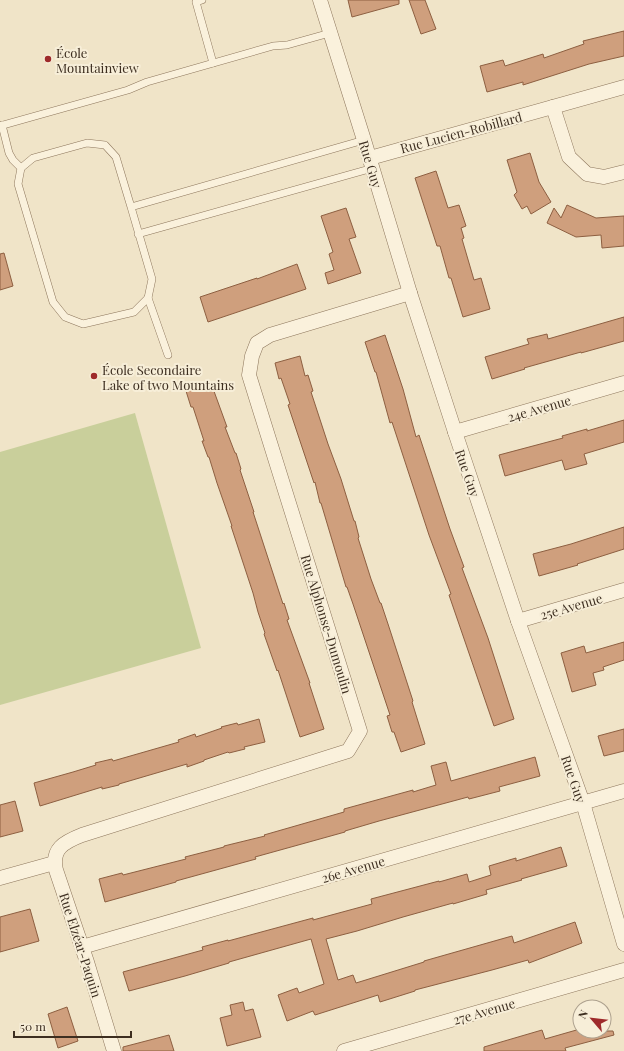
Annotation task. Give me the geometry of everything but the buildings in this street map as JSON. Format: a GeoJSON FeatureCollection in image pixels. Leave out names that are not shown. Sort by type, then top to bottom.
{"type":"FeatureCollection","features":[{"type":"Feature","properties":{"kind":"street","name":"Rue Guy"},"geometry":{"type":"LineString","coordinates":[[320,0],[454,432],[518,621],[583,803],[624,944]]}},
{"type":"Feature","properties":{"kind":"street","name":"Rue Lucien-Robillard"},"geometry":{"type":"LineString","coordinates":[[371,163],[553,107],[624,87]]}},
{"type":"Feature","properties":{"kind":"street"},"geometry":{"type":"LineString","coordinates":[[553,107],[569,157],[586,174],[604,177],[624,172]]}},
{"type":"Feature","properties":{"kind":"street","name":"Rue Alphonse-Dumoulin"},"geometry":{"type":"LineString","coordinates":[[54,863],[57,851],[62,845],[71,839],[348,751],[360,731],[249,375],[252,356],[257,343],[270,335],[410,293]]}},
{"type":"Feature","properties":{"kind":"street","name":"24e Avenue"},"geometry":{"type":"LineString","coordinates":[[454,432],[624,383]]}},
{"type":"Feature","properties":{"kind":"street","name":"25e Avenue"},"geometry":{"type":"LineString","coordinates":[[518,621],[624,590]]}},
{"type":"Feature","properties":{"kind":"street","name":"26e Avenue"},"geometry":{"type":"LineString","coordinates":[[82,947],[624,791]]}},
{"type":"Feature","properties":{"kind":"street"},"geometry":{"type":"LineString","coordinates":[[0,878],[54,863]]}},
{"type":"Feature","properties":{"kind":"street","name":"Rue Elzéar-Paquin"},"geometry":{"type":"LineString","coordinates":[[54,863],[114,1051]]}},
{"type":"Feature","properties":{"kind":"street","name":"27e Avenue"},"geometry":{"type":"LineString","coordinates":[[344,1051],[624,970]]}},
{"type":"Feature","properties":{"kind":"lane"},"geometry":{"type":"LineString","coordinates":[[202,0],[196,2],[213,63]]}},
{"type":"Feature","properties":{"kind":"lane"},"geometry":{"type":"LineString","coordinates":[[21,168],[13,160],[9,153],[1,125],[128,90],[147,82],[273,46],[287,45],[330,33]]}},
{"type":"Feature","properties":{"kind":"lane"},"geometry":{"type":"LineString","coordinates":[[130,207],[364,140]]}},
{"type":"Feature","properties":{"kind":"lane"},"geometry":{"type":"LineString","coordinates":[[148,298],[134,312],[83,324],[65,317],[53,302],[18,184],[21,168],[33,158],[87,143],[105,145],[116,157],[152,279],[148,298],[168,354]]}},
{"type":"Feature","properties":{"kind":"lane"},"geometry":{"type":"LineString","coordinates":[[138,234],[371,163]]}},
{"type":"Feature","properties":{"kind":"green space"},"geometry":{"type":"Polygon","coordinates":[[[135,413],[201,648],[0,705],[0,452],[135,413]]]}},
{"type":"Feature","properties":{"kind":"place","name":"École Mountainview"},"geometry":{"type":"Point","coordinates":[48,59]}},
{"type":"Feature","properties":{"kind":"place","name":"École Secondaire Lake of two Mountains"},"geometry":{"type":"Point","coordinates":[94,376]}}]}
